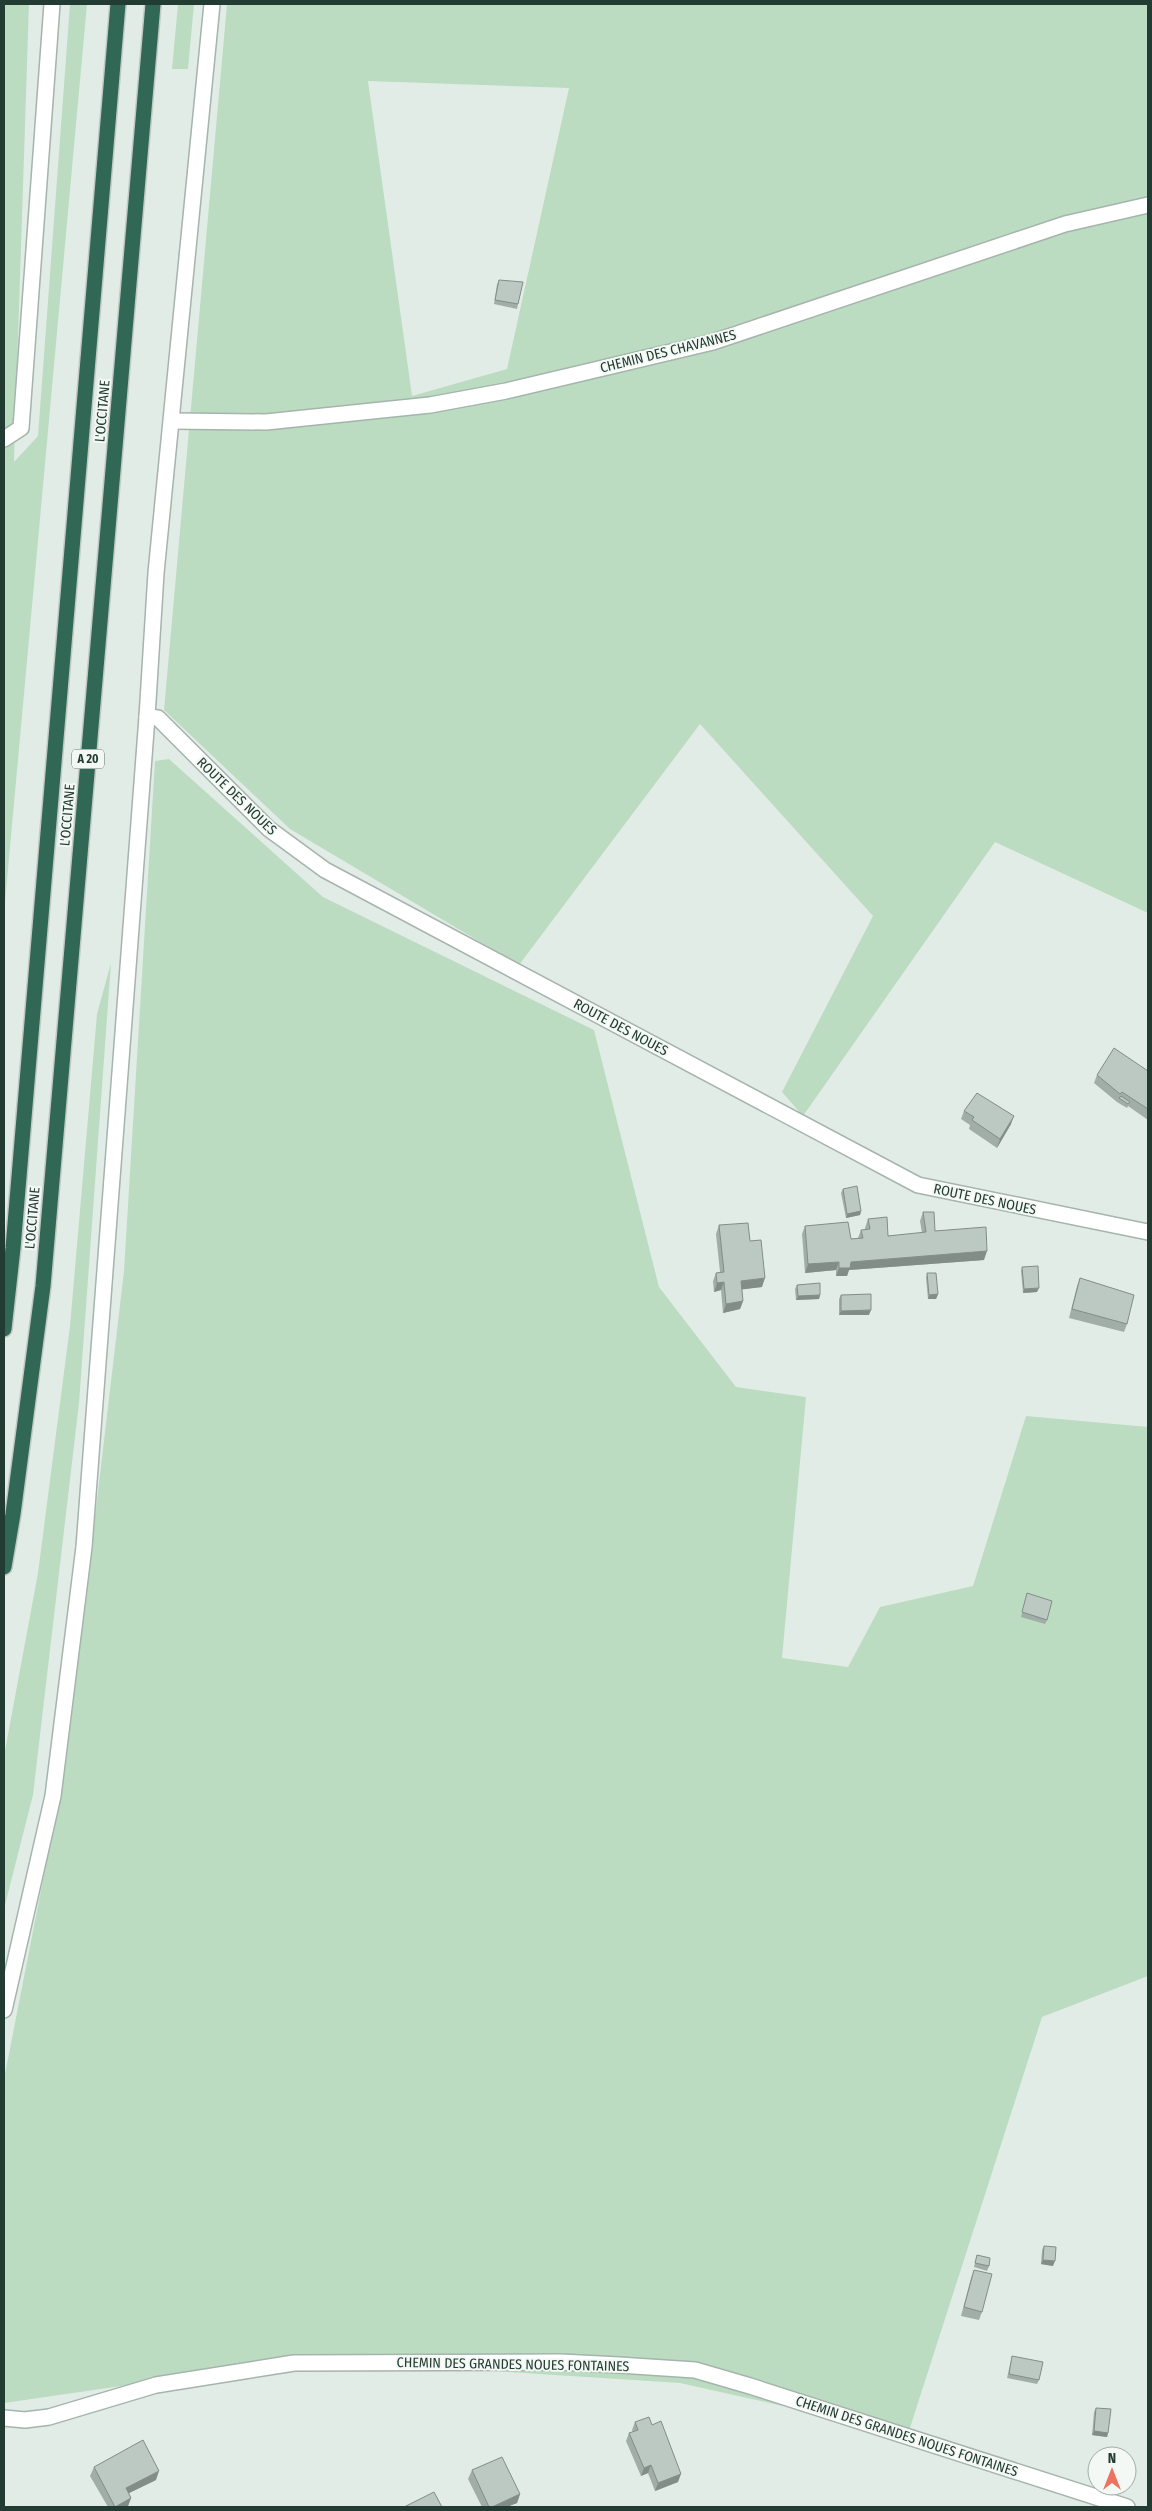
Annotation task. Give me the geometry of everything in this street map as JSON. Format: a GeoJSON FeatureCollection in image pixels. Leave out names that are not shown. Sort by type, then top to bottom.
{"type":"FeatureCollection","features":[{"type":"Feature","properties":{"kind":"highway","name":"L'OCCITANE"},"geometry":{"type":"LineString","coordinates":[[4,1329],[13,1248],[118,4]]}},
{"type":"Feature","properties":{"kind":"highway","name":"L'OCCITANE"},"geometry":{"type":"LineString","coordinates":[[4,1567],[13,1514],[43,1286],[153,4]]}},
{"type":"Feature","properties":{"kind":"street"},"geometry":{"type":"LineString","coordinates":[[4,439],[21,428],[52,4]]}},
{"type":"Feature","properties":{"kind":"street"},"geometry":{"type":"LineString","coordinates":[[4,2010],[53,1796],[84,1547],[148,717],[156,573],[212,4]]}},
{"type":"Feature","properties":{"kind":"street","name":"CHEMIN DES CHAVANNES"},"geometry":{"type":"LineString","coordinates":[[172,422],[266,422],[430,405],[506,391],[713,342],[1065,224],[1148,205]]}},
{"type":"Feature","properties":{"kind":"street","name":"ROUTE DES NOUES"},"geometry":{"type":"LineString","coordinates":[[148,717],[158,718],[269,829],[325,870],[918,1185],[1148,1232]]}},
{"type":"Feature","properties":{"kind":"street","name":"CHEMIN DES GRANDES NOUES FONTAINES"},"geometry":{"type":"LineString","coordinates":[[4,2418],[26,2420],[49,2417],[156,2385],[294,2363],[562,2362],[695,2370],[1127,2507]]}},
{"type":"Feature","properties":{"kind":"green space"},"geometry":{"type":"Polygon","coordinates":[[[4,4],[29,4],[14,462],[38,436],[70,4],[87,4],[4,913],[4,4]]]}},
{"type":"Feature","properties":{"kind":"green space"},"geometry":{"type":"Polygon","coordinates":[[[178,4],[194,4],[188,69],[172,69],[178,4]]]}},
{"type":"Feature","properties":{"kind":"green space"},"geometry":{"type":"Polygon","coordinates":[[[227,4],[1148,4],[1148,913],[995,842],[803,1116],[782,1092],[873,916],[700,724],[519,965],[290,829],[164,710],[227,4]],[[368,81],[412,396],[507,369],[569,88],[368,81]]]}},
{"type":"Feature","properties":{"kind":"green space"},"geometry":{"type":"Polygon","coordinates":[[[169,759],[323,897],[594,1030],[659,1287],[736,1387],[806,1397],[782,1658],[848,1667],[880,1607],[973,1586],[1026,1416],[1148,1427],[1148,1976],[1042,2017],[908,2434],[680,2383],[307,2359],[4,2403],[4,2079],[66,1763],[124,1271],[155,761],[169,759]]]}},
{"type":"Feature","properties":{"kind":"green space"},"geometry":{"type":"Polygon","coordinates":[[[111,963],[79,1403],[33,1795],[4,1909],[4,1756],[38,1573],[70,1326],[97,1014],[111,963]]]}},
{"type":"Feature","properties":{"kind":"building"},"geometry":{"type":"Polygon","coordinates":[[[499,280],[523,282],[518,304],[495,300],[499,280]]]}},
{"type":"Feature","properties":{"kind":"building"},"geometry":{"type":"Polygon","coordinates":[[[1114,1048],[1148,1071],[1148,1109],[1122,1092],[1120,1094],[1097,1075],[1114,1048]]]}},
{"type":"Feature","properties":{"kind":"building"},"geometry":{"type":"Polygon","coordinates":[[[977,1093],[1014,1116],[1000,1139],[972,1120],[974,1117],[964,1111],[977,1093]]]}},
{"type":"Feature","properties":{"kind":"building"},"geometry":{"type":"Polygon","coordinates":[[[1121,1096],[1130,1102],[1128,1104],[1119,1098],[1121,1096]]]}},
{"type":"Feature","properties":{"kind":"building"},"geometry":{"type":"Polygon","coordinates":[[[857,1186],[861,1211],[847,1214],[843,1189],[857,1186]]]}},
{"type":"Feature","properties":{"kind":"building"},"geometry":{"type":"Polygon","coordinates":[[[923,1212],[934,1212],[935,1231],[986,1227],[987,1251],[851,1262],[850,1268],[839,1268],[839,1262],[808,1264],[805,1226],[848,1222],[851,1239],[863,1238],[861,1230],[870,1229],[868,1219],[887,1217],[888,1236],[926,1232],[923,1212]]]}},
{"type":"Feature","properties":{"kind":"building"},"geometry":{"type":"Polygon","coordinates":[[[748,1223],[750,1241],[761,1240],[765,1278],[741,1281],[743,1301],[726,1304],[724,1282],[717,1283],[716,1273],[724,1272],[719,1225],[748,1223]]]}},
{"type":"Feature","properties":{"kind":"building"},"geometry":{"type":"Polygon","coordinates":[[[1038,1266],[1039,1288],[1024,1289],[1022,1267],[1038,1266]]]}},
{"type":"Feature","properties":{"kind":"building"},"geometry":{"type":"Polygon","coordinates":[[[927,1273],[936,1273],[938,1294],[929,1295],[927,1273]]]}},
{"type":"Feature","properties":{"kind":"building"},"geometry":{"type":"Polygon","coordinates":[[[1080,1278],[1134,1295],[1127,1324],[1072,1309],[1080,1278]]]}},
{"type":"Feature","properties":{"kind":"building"},"geometry":{"type":"Polygon","coordinates":[[[820,1283],[820,1295],[798,1296],[797,1285],[820,1283]]]}},
{"type":"Feature","properties":{"kind":"building"},"geometry":{"type":"Polygon","coordinates":[[[871,1294],[871,1310],[841,1311],[841,1295],[871,1294]]]}},
{"type":"Feature","properties":{"kind":"building"},"geometry":{"type":"Polygon","coordinates":[[[1027,1593],[1052,1601],[1047,1620],[1022,1612],[1027,1593]]]}},
{"type":"Feature","properties":{"kind":"building"},"geometry":{"type":"Polygon","coordinates":[[[1044,2246],[1056,2247],[1055,2261],[1043,2260],[1044,2246]]]}},
{"type":"Feature","properties":{"kind":"building"},"geometry":{"type":"Polygon","coordinates":[[[977,2255],[990,2258],[989,2266],[975,2263],[977,2255]]]}},
{"type":"Feature","properties":{"kind":"building"},"geometry":{"type":"Polygon","coordinates":[[[974,2270],[992,2274],[982,2312],[964,2307],[974,2270]]]}},
{"type":"Feature","properties":{"kind":"building"},"geometry":{"type":"Polygon","coordinates":[[[1012,2356],[1043,2362],[1039,2380],[1009,2374],[1012,2356]]]}},
{"type":"Feature","properties":{"kind":"building"},"geometry":{"type":"Polygon","coordinates":[[[1096,2408],[1111,2409],[1108,2433],[1094,2431],[1096,2408]]]}},
{"type":"Feature","properties":{"kind":"building"},"geometry":{"type":"Polygon","coordinates":[[[649,2417],[652,2425],[661,2421],[681,2474],[658,2483],[651,2465],[644,2468],[629,2433],[638,2430],[635,2422],[649,2417]]]}},
{"type":"Feature","properties":{"kind":"building"},"geometry":{"type":"Polygon","coordinates":[[[143,2440],[159,2471],[126,2488],[131,2498],[115,2507],[94,2467],[143,2440]]]}},
{"type":"Feature","properties":{"kind":"building"},"geometry":{"type":"Polygon","coordinates":[[[502,2457],[520,2494],[489,2507],[472,2470],[502,2457]]]}},
{"type":"Feature","properties":{"kind":"building"},"geometry":{"type":"Polygon","coordinates":[[[434,2492],[442,2507],[404,2507],[434,2492]]]}}]}
